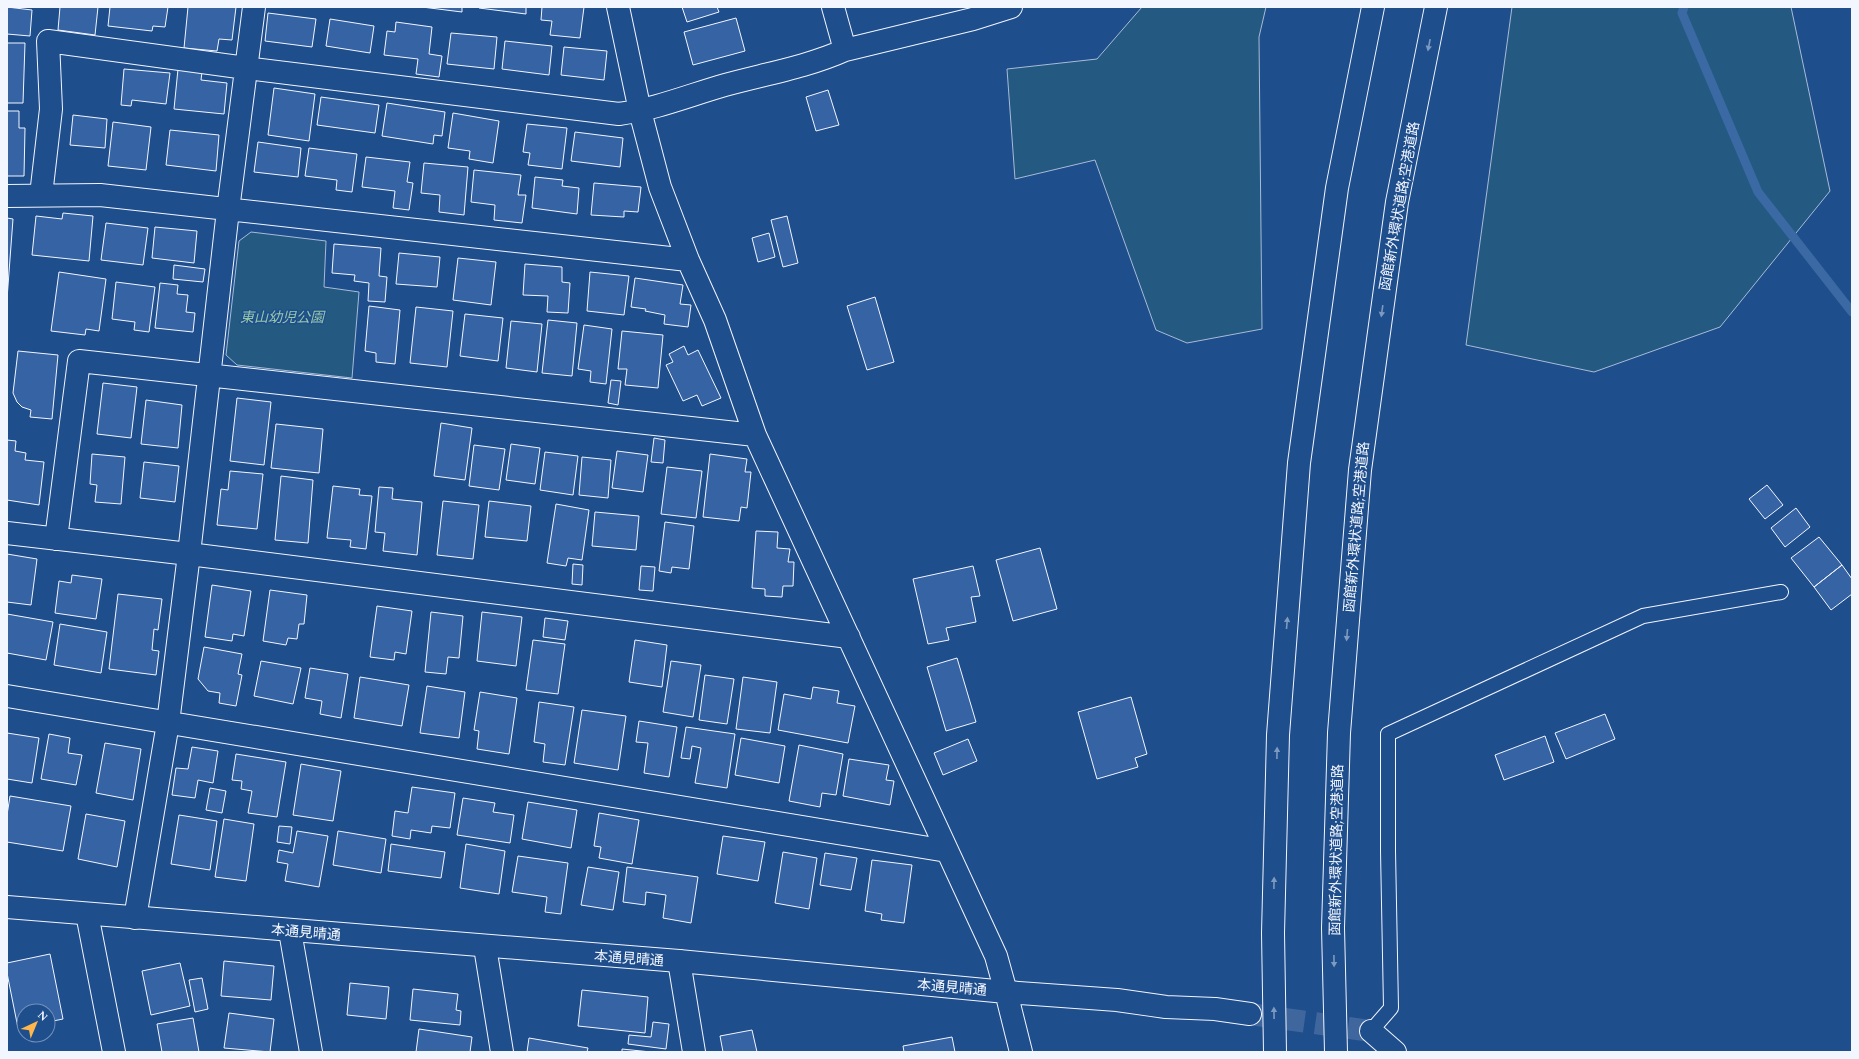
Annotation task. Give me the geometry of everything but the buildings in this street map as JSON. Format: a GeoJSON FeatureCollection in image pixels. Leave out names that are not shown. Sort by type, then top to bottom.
{"type":"FeatureCollection","features":[{"type":"Feature","properties":{"kind":"main road"},"geometry":{"type":"LineString","coordinates":[[135,918],[168,723],[189,554],[228,210],[254,7]]}},
{"type":"Feature","properties":{"kind":"main road"},"geometry":{"type":"LineString","coordinates":[[618,7],[640,111],[660,186],[688,260],[715,320],[755,434],[996,956],[1021,1052]]}},
{"type":"Feature","properties":{"kind":"main road"},"geometry":{"type":"LineString","coordinates":[[833,7],[845,50]]}},
{"type":"Feature","properties":{"kind":"main road"},"geometry":{"type":"LineString","coordinates":[[41,196],[51,110],[48,41],[246,68],[619,114],[640,111],[726,85],[824,59],[845,50],[973,19],[1011,7]]}},
{"type":"Feature","properties":{"kind":"main road"},"geometry":{"type":"LineString","coordinates":[[1275,1052],[1273,933],[1278,735],[1299,462],[1337,188],[1373,7]]}},
{"type":"Feature","properties":{"kind":"main road","name":"函館新外環状道路;空港道路"},"geometry":{"type":"LineString","coordinates":[[1336,1052],[1333,928],[1339,733],[1360,470],[1397,202],[1436,7]]}},
{"type":"Feature","properties":{"kind":"main road"},"geometry":{"type":"LineString","coordinates":[[7,196],[100,195],[688,260]]}},
{"type":"Feature","properties":{"kind":"main road"},"geometry":{"type":"LineString","coordinates":[[56,539],[79,361],[755,434]]}},
{"type":"Feature","properties":{"kind":"main road"},"geometry":{"type":"LineString","coordinates":[[7,532],[849,637]]}},
{"type":"Feature","properties":{"kind":"main road"},"geometry":{"type":"LineString","coordinates":[[7,696],[947,851]]}},
{"type":"Feature","properties":{"kind":"main road","name":"本通見晴通"},"geometry":{"type":"LineString","coordinates":[[7,907],[485,947],[679,961],[1006,992],[1117,1000],[1166,1007],[1215,1009],[1250,1014]]}},
{"type":"Feature","properties":{"kind":"main road"},"geometry":{"type":"LineString","coordinates":[[87,914],[114,1052]]}},
{"type":"Feature","properties":{"kind":"main road"},"geometry":{"type":"LineString","coordinates":[[290,931],[311,1052]]}},
{"type":"Feature","properties":{"kind":"main road"},"geometry":{"type":"LineString","coordinates":[[485,947],[502,1052]]}},
{"type":"Feature","properties":{"kind":"main road"},"geometry":{"type":"LineString","coordinates":[[679,961],[694,1052]]}},
{"type":"Feature","properties":{"kind":"main road"},"geometry":{"type":"LineString","coordinates":[[1371,1031],[1395,1052]]}},
{"type":"Feature","properties":{"kind":"lane"},"geometry":{"type":"LineString","coordinates":[[1371,1031],[1391,1008],[1388,851],[1388,734],[1643,616],[1780,592]]}},
{"type":"Feature","properties":{"kind":"green space"},"geometry":{"type":"Polygon","coordinates":[[[1142,7],[1266,7],[1259,37],[1262,329],[1187,343],[1156,330],[1095,160],[1015,179],[1007,69],[1097,59],[1142,7]]]}},
{"type":"Feature","properties":{"kind":"green space"},"geometry":{"type":"Polygon","coordinates":[[[1512,7],[1791,7],[1830,191],[1720,327],[1594,372],[1466,345],[1512,7]]]}},
{"type":"Feature","properties":{"kind":"green space","name":"東山幼児公園"},"geometry":{"type":"Polygon","coordinates":[[[251,232],[326,241],[324,287],[359,292],[352,378],[237,365],[226,355],[239,241],[251,232]]]}},
{"type":"Feature","properties":{"kind":"waterway"},"geometry":{"type":"LineString","coordinates":[[1684,7],[1682,13],[1758,192],[1852,312]]}},
{"type":"Feature","properties":{"kind":"tunnel"},"geometry":{"type":"LineString","coordinates":[[1250,1014],[1371,1031]]}}]}
